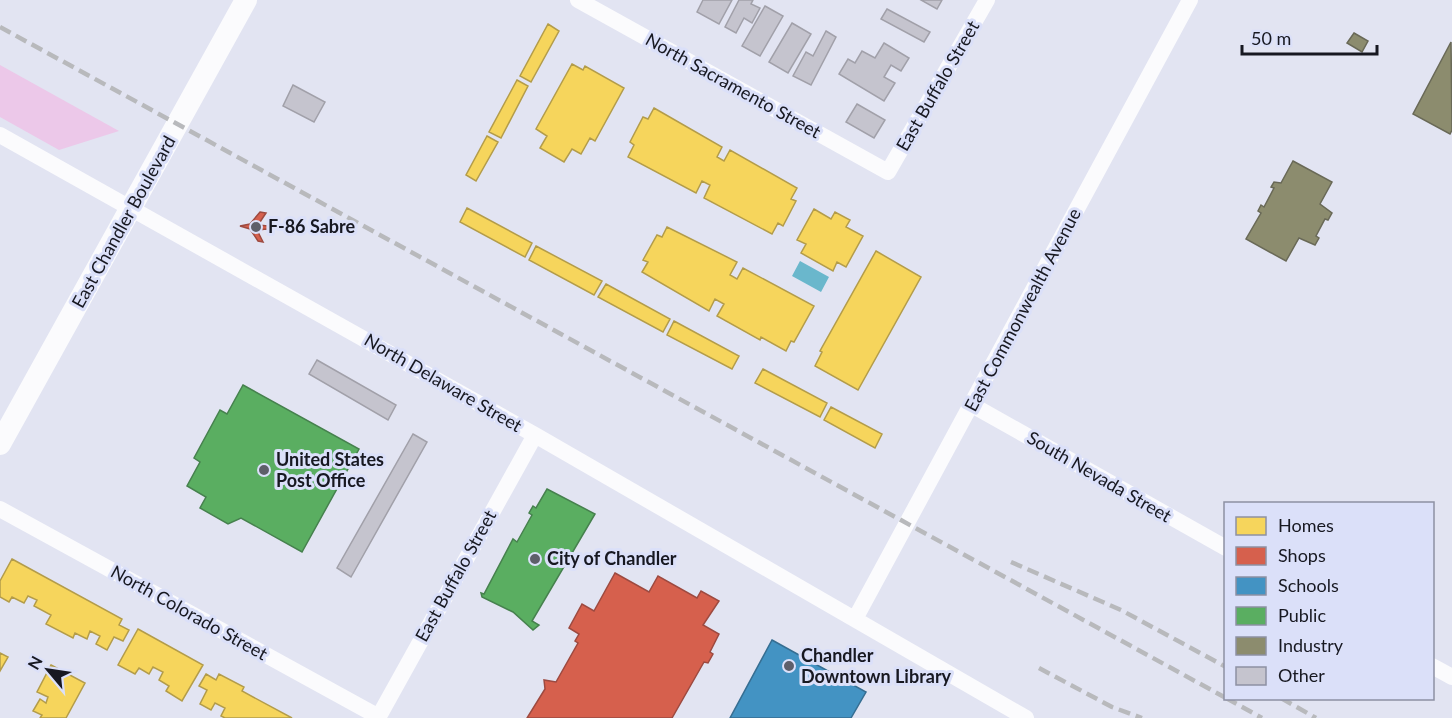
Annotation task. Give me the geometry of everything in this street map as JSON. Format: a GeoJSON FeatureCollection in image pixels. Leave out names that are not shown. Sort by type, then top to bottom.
{"type":"FeatureCollection","features":[{"type":"Feature","properties":{"kind":"main road","name":"East Chandler Boulevard"},"geometry":{"type":"LineString","coordinates":[[0,444],[133,208],[246,0]]}},
{"type":"Feature","properties":{"kind":"street","name":"North Sacramento Street"},"geometry":{"type":"LineString","coordinates":[[578,0],[888,172]]}},
{"type":"Feature","properties":{"kind":"street","name":"East Buffalo Street"},"geometry":{"type":"LineString","coordinates":[[888,172],[987,0]]}},
{"type":"Feature","properties":{"kind":"street","name":"East Commonwealth Avenue"},"geometry":{"type":"LineString","coordinates":[[855,619],[1190,0]]}},
{"type":"Feature","properties":{"kind":"street","name":"North Delaware Street"},"geometry":{"type":"LineString","coordinates":[[0,135],[535,435],[1026,718]]}},
{"type":"Feature","properties":{"kind":"street","name":"South Nevada Street"},"geometry":{"type":"LineString","coordinates":[[972,405],[1224,547]]}},
{"type":"Feature","properties":{"kind":"street","name":"East Buffalo Street"},"geometry":{"type":"LineString","coordinates":[[378,717],[535,435]]}},
{"type":"Feature","properties":{"kind":"street","name":"North Colorado Street"},"geometry":{"type":"LineString","coordinates":[[0,509],[378,717]]}},
{"type":"Feature","properties":{"kind":"street"},"geometry":{"type":"LineString","coordinates":[[1434,667],[1452,677]]}},
{"type":"Feature","properties":{"kind":"shaded area"},"geometry":{"type":"Polygon","coordinates":[[[0,65],[119,131],[59,150],[0,117],[0,65]]]}},
{"type":"Feature","properties":{"kind":"water"},"geometry":{"type":"Polygon","coordinates":[[[800,261],[829,277],[821,292],[792,276],[800,261]]]}},
{"type":"Feature","properties":{"kind":"building: Homes"},"geometry":{"type":"Polygon","coordinates":[[[548,24],[559,31],[531,82],[520,76],[548,24]]]}},
{"type":"Feature","properties":{"kind":"building: Homes"},"geometry":{"type":"Polygon","coordinates":[[[572,64],[583,70],[585,66],[624,88],[595,141],[590,138],[581,154],[572,149],[564,162],[540,148],[547,136],[536,129],[572,64]]]}},
{"type":"Feature","properties":{"kind":"building: Homes"},"geometry":{"type":"Polygon","coordinates":[[[517,80],[528,86],[501,138],[489,132],[517,80]]]}},
{"type":"Feature","properties":{"kind":"building: Homes"},"geometry":{"type":"Polygon","coordinates":[[[654,108],[722,147],[717,157],[724,161],[730,150],[797,188],[791,199],[796,201],[783,226],[778,223],[772,234],[704,198],[710,185],[702,181],[696,193],[628,157],[634,145],[630,142],[643,117],[648,119],[654,108]]]}},
{"type":"Feature","properties":{"kind":"building: Homes"},"geometry":{"type":"Polygon","coordinates":[[[487,136],[498,142],[476,181],[466,175],[487,136]]]}},
{"type":"Feature","properties":{"kind":"building: Homes"},"geometry":{"type":"Polygon","coordinates":[[[467,208],[532,243],[525,257],[460,222],[467,208]]]}},
{"type":"Feature","properties":{"kind":"building: Homes"},"geometry":{"type":"Polygon","coordinates":[[[814,209],[831,219],[835,212],[850,220],[846,227],[863,236],[846,267],[837,262],[833,271],[801,253],[806,244],[797,240],[814,209]]]}},
{"type":"Feature","properties":{"kind":"building: Homes"},"geometry":{"type":"Polygon","coordinates":[[[667,227],[737,262],[730,275],[737,279],[743,268],[814,306],[794,342],[791,341],[786,351],[761,337],[760,340],[717,316],[724,304],[715,299],[709,311],[642,272],[648,262],[643,260],[657,235],[662,237],[667,227]]]}},
{"type":"Feature","properties":{"kind":"building: Homes"},"geometry":{"type":"Polygon","coordinates":[[[536,246],[602,281],[594,295],[529,260],[536,246]]]}},
{"type":"Feature","properties":{"kind":"building: Homes"},"geometry":{"type":"Polygon","coordinates":[[[876,251],[921,277],[858,390],[815,366],[822,352],[820,351],[876,251]]]}},
{"type":"Feature","properties":{"kind":"building: Homes"},"geometry":{"type":"Polygon","coordinates":[[[606,284],[670,319],[663,332],[598,297],[606,284]]]}},
{"type":"Feature","properties":{"kind":"building: Homes"},"geometry":{"type":"Polygon","coordinates":[[[674,321],[739,356],[732,369],[667,335],[674,321]]]}},
{"type":"Feature","properties":{"kind":"building: Homes"},"geometry":{"type":"Polygon","coordinates":[[[763,369],[827,403],[820,417],[755,383],[763,369]]]}},
{"type":"Feature","properties":{"kind":"building: Homes"},"geometry":{"type":"Polygon","coordinates":[[[831,407],[882,434],[875,448],[824,420],[831,407]]]}},
{"type":"Feature","properties":{"kind":"building: Homes"},"geometry":{"type":"Polygon","coordinates":[[[12,559],[122,619],[119,625],[129,630],[123,641],[114,637],[107,650],[96,644],[100,636],[90,631],[87,639],[75,633],[73,638],[46,624],[51,615],[34,606],[37,600],[28,596],[24,603],[12,597],[9,602],[0,597],[0,581],[12,559]]]}},
{"type":"Feature","properties":{"kind":"building: Homes"},"geometry":{"type":"Polygon","coordinates":[[[138,629],[203,665],[182,701],[166,691],[169,686],[159,680],[163,672],[153,667],[149,674],[139,668],[135,674],[118,665],[138,629]]]}},
{"type":"Feature","properties":{"kind":"building: Homes"},"geometry":{"type":"Polygon","coordinates":[[[0,653],[8,657],[0,671],[0,653]]]}},
{"type":"Feature","properties":{"kind":"building: Homes"},"geometry":{"type":"Polygon","coordinates":[[[51,665],[85,683],[66,718],[40,718],[42,715],[33,711],[40,699],[46,703],[48,697],[37,692],[51,665]]]}},
{"type":"Feature","properties":{"kind":"building: Homes"},"geometry":{"type":"Polygon","coordinates":[[[206,674],[216,680],[219,674],[244,687],[242,691],[292,718],[225,718],[221,716],[225,708],[215,703],[211,710],[200,704],[207,690],[199,686],[206,674]]]}},
{"type":"Feature","properties":{"kind":"building: Shops","name":"F-86 Sabre"},"geometry":{"type":"Polygon","coordinates":[[[260,212],[266,213],[258,225],[268,226],[273,222],[270,228],[272,234],[267,229],[257,230],[263,242],[258,241],[250,229],[240,226],[250,224],[260,212]]]}},
{"type":"Feature","properties":{"kind":"building: Shops"},"geometry":{"type":"Polygon","coordinates":[[[615,573],[649,592],[658,576],[697,598],[701,591],[719,601],[703,625],[719,634],[710,652],[713,654],[708,663],[704,662],[672,718],[527,718],[545,689],[544,680],[556,682],[578,643],[575,641],[579,634],[569,628],[582,604],[594,611],[615,573]]]}},
{"type":"Feature","properties":{"kind":"building: Schools","name":"Chandler Downtown Library"},"geometry":{"type":"Polygon","coordinates":[[[772,640],[866,692],[851,718],[730,718],[772,640]]]}},
{"type":"Feature","properties":{"kind":"building: Public"},"geometry":{"type":"Polygon","coordinates":[[[243,385],[359,449],[302,552],[241,518],[228,524],[200,508],[206,497],[187,486],[200,462],[194,458],[220,410],[227,414],[243,385]]]}},
{"type":"Feature","properties":{"kind":"building: Public","name":"City of Chandler"},"geometry":{"type":"Polygon","coordinates":[[[547,489],[595,514],[532,621],[539,625],[533,630],[513,612],[482,597],[481,593],[484,594],[513,539],[517,542],[532,515],[529,513],[533,506],[536,508],[547,489]]]}},
{"type":"Feature","properties":{"kind":"building: Industry"},"geometry":{"type":"Polygon","coordinates":[[[1354,33],[1368,41],[1362,52],[1347,43],[1354,33]]]}},
{"type":"Feature","properties":{"kind":"building: Industry"},"geometry":{"type":"Polygon","coordinates":[[[1451,42],[1452,130],[1450,134],[1413,114],[1451,42]]]}},
{"type":"Feature","properties":{"kind":"building: Industry"},"geometry":{"type":"Polygon","coordinates":[[[1293,161],[1332,182],[1320,204],[1332,213],[1328,220],[1325,219],[1316,236],[1319,238],[1315,245],[1299,238],[1286,261],[1246,239],[1261,213],[1258,211],[1261,205],[1264,207],[1274,188],[1271,187],[1274,182],[1281,183],[1293,161]]]}},
{"type":"Feature","properties":{"kind":"building: Other"},"geometry":{"type":"Polygon","coordinates":[[[703,0],[732,0],[719,24],[697,12],[703,0]]]}},
{"type":"Feature","properties":{"kind":"building: Other"},"geometry":{"type":"Polygon","coordinates":[[[739,0],[753,0],[751,4],[760,8],[752,23],[744,18],[736,33],[725,27],[739,0]]]}},
{"type":"Feature","properties":{"kind":"building: Other"},"geometry":{"type":"Polygon","coordinates":[[[921,0],[942,0],[937,9],[921,0]]]}},
{"type":"Feature","properties":{"kind":"building: Other"},"geometry":{"type":"Polygon","coordinates":[[[765,6],[783,16],[760,56],[742,46],[765,6]]]}},
{"type":"Feature","properties":{"kind":"building: Other"},"geometry":{"type":"Polygon","coordinates":[[[887,9],[930,32],[924,42],[881,19],[887,9]]]}},
{"type":"Feature","properties":{"kind":"building: Other"},"geometry":{"type":"Polygon","coordinates":[[[792,23],[811,34],[788,73],[769,62],[792,23]]]}},
{"type":"Feature","properties":{"kind":"building: Other"},"geometry":{"type":"Polygon","coordinates":[[[826,31],[836,37],[811,85],[793,76],[806,52],[813,56],[826,31]]]}},
{"type":"Feature","properties":{"kind":"building: Other"},"geometry":{"type":"Polygon","coordinates":[[[884,43],[909,58],[901,71],[891,65],[884,77],[895,83],[884,101],[839,74],[848,59],[855,63],[862,51],[875,58],[884,43]]]}},
{"type":"Feature","properties":{"kind":"building: Other"},"geometry":{"type":"Polygon","coordinates":[[[293,85],[325,102],[314,122],[283,106],[293,85]]]}},
{"type":"Feature","properties":{"kind":"building: Other"},"geometry":{"type":"Polygon","coordinates":[[[857,104],[885,120],[874,138],[846,122],[857,104]]]}},
{"type":"Feature","properties":{"kind":"building: Other"},"geometry":{"type":"Polygon","coordinates":[[[317,360],[396,405],[388,420],[309,374],[317,360]]]}},
{"type":"Feature","properties":{"kind":"building: Other"},"geometry":{"type":"Polygon","coordinates":[[[413,434],[427,442],[351,577],[337,568],[413,434]]]}},
{"type":"Feature","properties":{"kind":"railway"},"geometry":{"type":"LineString","coordinates":[[0,27],[1224,697]]}},
{"type":"Feature","properties":{"kind":"railway"},"geometry":{"type":"LineString","coordinates":[[1011,562],[1121,610],[1224,666]]}},
{"type":"Feature","properties":{"kind":"railway"},"geometry":{"type":"LineString","coordinates":[[1039,668],[1112,707],[1142,718]]}},
{"type":"Feature","properties":{"kind":"railway"},"geometry":{"type":"LineString","coordinates":[[1230,700],[1262,718]]}},
{"type":"Feature","properties":{"kind":"railway"},"geometry":{"type":"LineString","coordinates":[[1284,700],[1316,718]]}},
{"type":"Feature","properties":{"kind":"place","name":"F-86 Sabre"},"geometry":{"type":"Point","coordinates":[256,227]}},
{"type":"Feature","properties":{"kind":"place","name":"United States Post Office"},"geometry":{"type":"Point","coordinates":[264,470]}},
{"type":"Feature","properties":{"kind":"place","name":"City of Chandler"},"geometry":{"type":"Point","coordinates":[535,559]}},
{"type":"Feature","properties":{"kind":"place","name":"Chandler Downtown Library"},"geometry":{"type":"Point","coordinates":[789,666]}}]}
